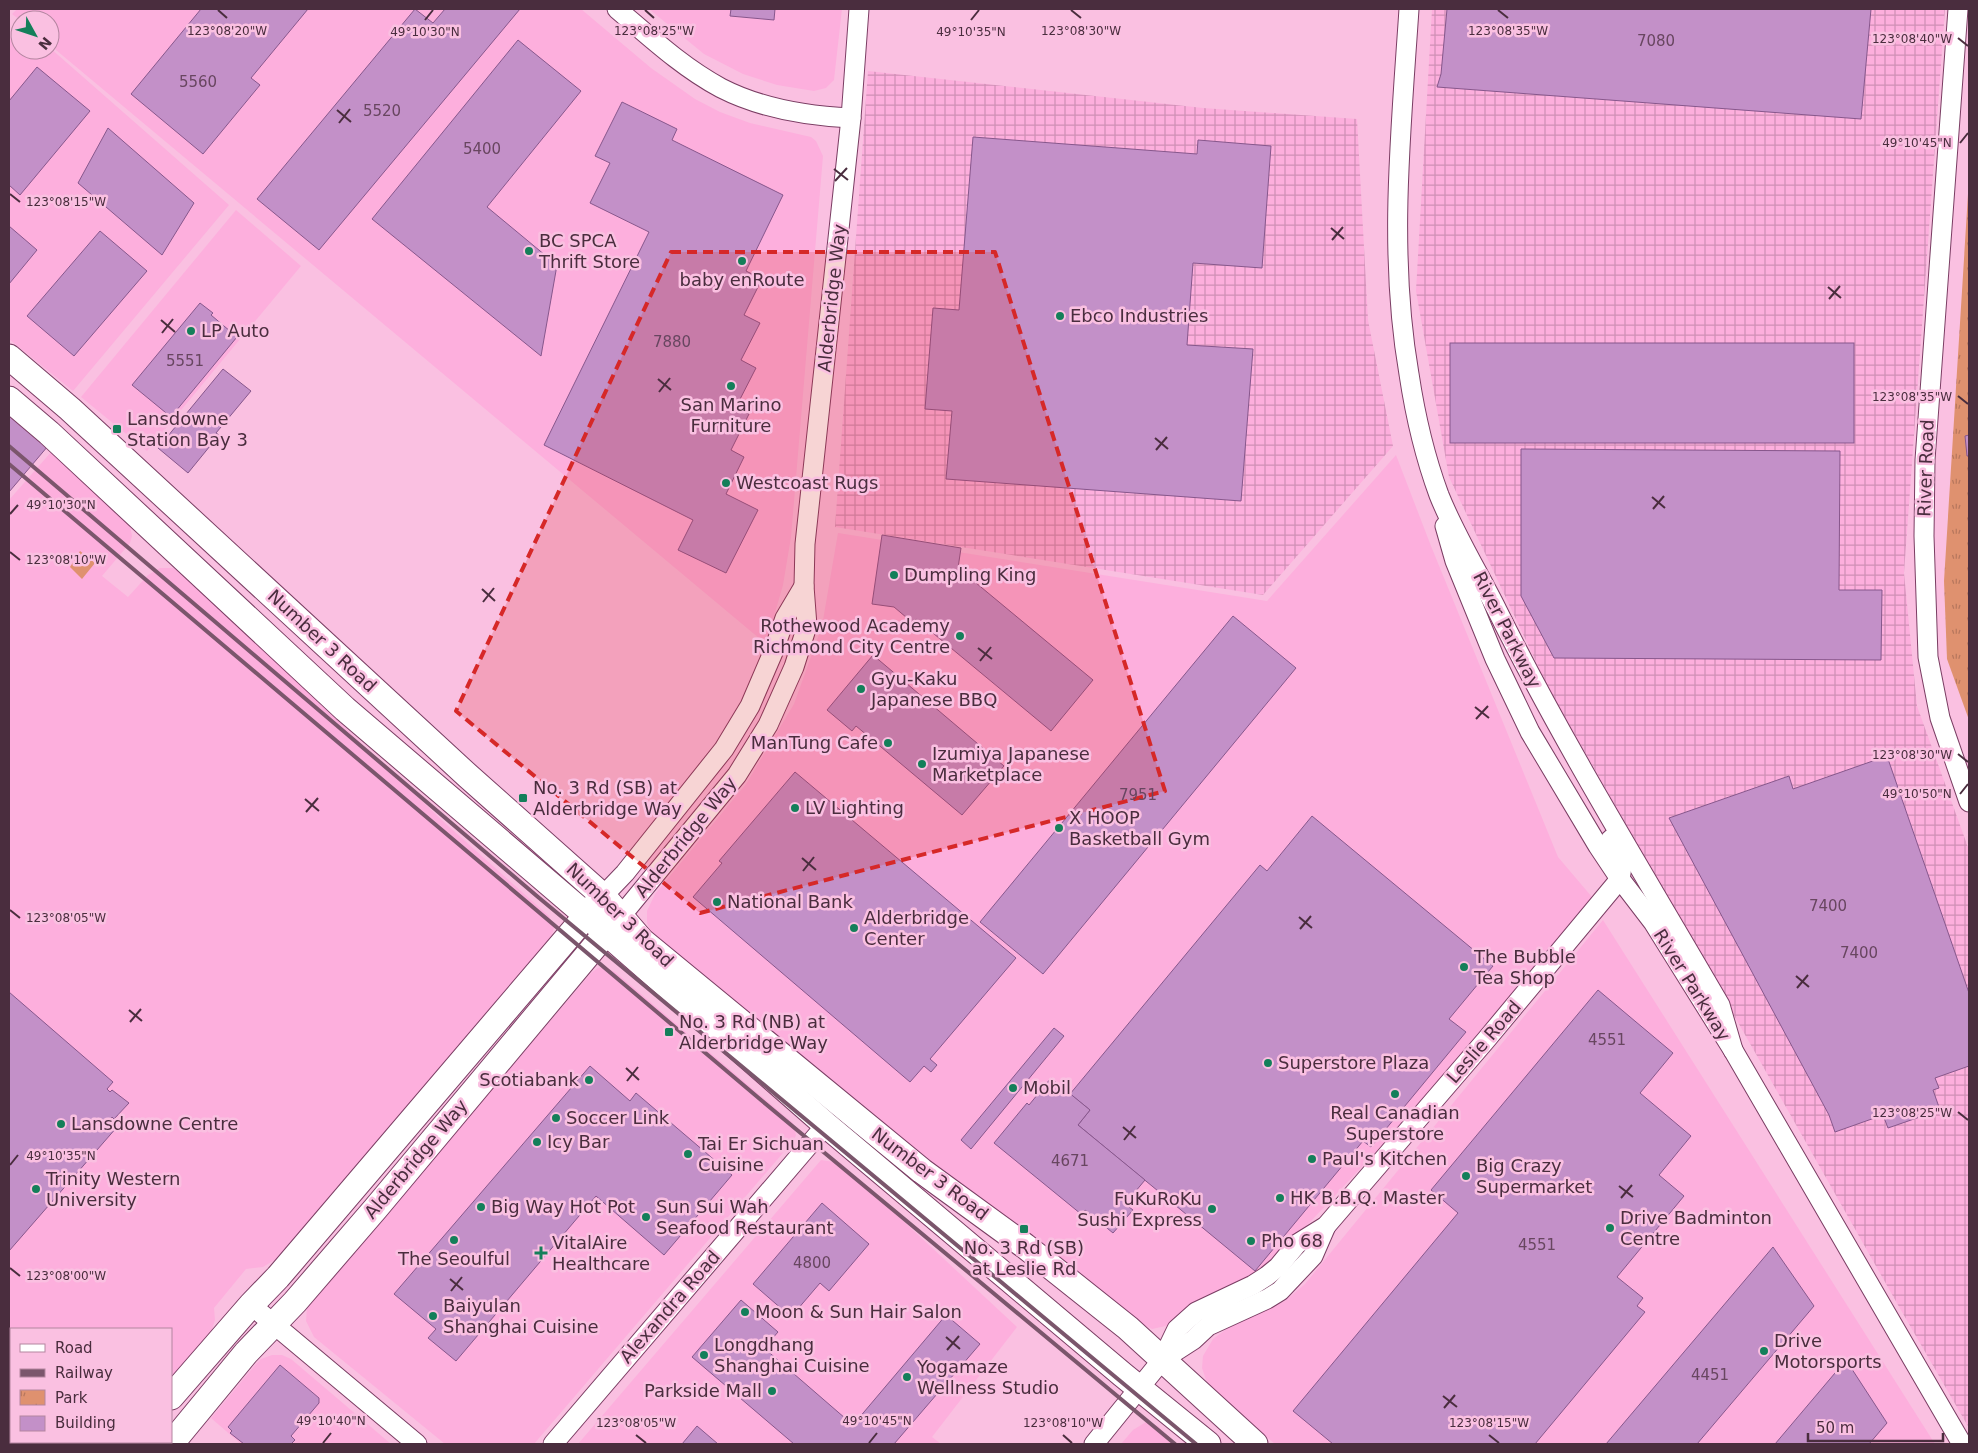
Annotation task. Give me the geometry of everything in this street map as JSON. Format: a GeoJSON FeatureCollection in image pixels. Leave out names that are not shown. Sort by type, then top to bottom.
{"type":"FeatureCollection","features":[{"type":"Feature","properties":{"kind":"main road","name":"Number 3 Road"},"geometry":{"type":"LineString","coordinates":[[9,357],[70,408],[468,776],[603,896],[613,924],[826,1125],[1208,1444]]}},
{"type":"Feature","properties":{"kind":"main road","name":"Number 3 Road"},"geometry":{"type":"LineString","coordinates":[[9,398],[345,710],[586,915],[613,924],[642,941],[922,1171],[1025,1246],[1128,1328],[1254,1444]]}},
{"type":"Feature","properties":{"kind":"main road","name":"Alderbridge Way"},"geometry":{"type":"LineString","coordinates":[[172,1397],[251,1305],[278,1277],[603,896]]}},
{"type":"Feature","properties":{"kind":"main road","name":"Alderbridge Way"},"geometry":{"type":"LineString","coordinates":[[172,1443],[246,1353],[376,1208],[613,924]]}},
{"type":"Feature","properties":{"kind":"street"},"geometry":{"type":"LineString","coordinates":[[616,9],[676,59],[723,89],[776,108],[823,117],[851,118]]}},
{"type":"Feature","properties":{"kind":"street","name":"Alderbridge Way"},"geometry":{"type":"LineString","coordinates":[[613,924],[737,775],[768,725],[794,667],[807,626],[804,586],[805,544],[851,118],[859,9]]}},
{"type":"Feature","properties":{"kind":"street"},"geometry":{"type":"LineString","coordinates":[[1409,9],[1396,233],[1409,374],[1424,442],[1440,495]]}},
{"type":"Feature","properties":{"kind":"street","name":"River Road"},"geometry":{"type":"LineString","coordinates":[[1958,9],[1925,460],[1924,536],[1928,657],[1940,718],[1969,802]]}},
{"type":"Feature","properties":{"kind":"street","name":"River Parkway"},"geometry":{"type":"LineString","coordinates":[[1440,495],[1533,682],[1720,1005],[1733,1050]]}},
{"type":"Feature","properties":{"kind":"street","name":"River Parkway"},"geometry":{"type":"LineString","coordinates":[[1440,495],[1440,510],[1455,561],[1512,696],[1530,732],[1620,880],[1653,922],[1733,1050]]}},
{"type":"Feature","properties":{"kind":"street","name":"Alderbridge Way"},"geometry":{"type":"LineString","coordinates":[[603,896],[625,873],[724,750],[750,706],[774,650],[785,618],[804,586]]}},
{"type":"Feature","properties":{"kind":"street"},"geometry":{"type":"LineString","coordinates":[[1488,592],[1507,653],[1524,689],[1621,857],[1620,880]]}},
{"type":"Feature","properties":{"kind":"street","name":"Leslie Road"},"geometry":{"type":"LineString","coordinates":[[1094,1444],[1162,1360],[1173,1335],[1196,1312],[1253,1285],[1267,1276],[1278,1267],[1298,1244],[1326,1226],[1492,1033],[1620,880]]}},
{"type":"Feature","properties":{"kind":"street"},"geometry":{"type":"LineString","coordinates":[[1733,1050],[1962,1444]]}},
{"type":"Feature","properties":{"kind":"street","name":"Alexandra Road"},"geometry":{"type":"LineString","coordinates":[[553,1444],[826,1125]]}},
{"type":"Feature","properties":{"kind":"street"},"geometry":{"type":"LineString","coordinates":[[251,1305],[417,1444]]}},
{"type":"Feature","properties":{"kind":"highlighted area"},"geometry":{"type":"Polygon","coordinates":[[[671,252],[995,252],[1165,791],[700,913],[456,711],[671,252]]]}},
{"type":"Feature","properties":{"kind":"shaded area"},"geometry":{"type":"Polygon","coordinates":[[[581,9],[651,68],[695,99],[720,112],[750,123],[811,137],[816,141],[823,156],[791,537],[783,585],[766,644],[60,53],[60,10],[16,10],[581,9]]]}},
{"type":"Feature","properties":{"kind":"shaded area"},"geometry":{"type":"Polygon","coordinates":[[[649,9],[842,9],[834,80],[826,88],[814,91],[777,85],[743,74],[704,54],[649,9]]]}},
{"type":"Feature","properties":{"kind":"shaded area"},"geometry":{"type":"Polygon","coordinates":[[[1432,9],[1945,9],[1904,573],[1917,706],[1969,850],[1969,1428],[1547,685],[1449,477],[1416,291],[1432,9]]]}},
{"type":"Feature","properties":{"kind":"shaded area"},"geometry":{"type":"Polygon","coordinates":[[[10,38],[10,60],[60,60],[60,57],[229,205],[73,391],[9,339],[10,38]]]}},
{"type":"Feature","properties":{"kind":"shaded area"},"geometry":{"type":"Polygon","coordinates":[[[868,71],[1203,108],[1357,119],[1368,320],[1393,446],[1263,595],[835,527],[868,71]]]}},
{"type":"Feature","properties":{"kind":"shaded area","name":"LP Auto"},"geometry":{"type":"Polygon","coordinates":[[[236,210],[301,266],[147,451],[81,397],[236,210]]]}},
{"type":"Feature","properties":{"kind":"shaded area","name":"Lansdowne Centre"},"geometry":{"type":"Polygon","coordinates":[[[52,451],[130,525],[132,536],[130,543],[102,576],[128,597],[148,575],[160,568],[173,568],[185,575],[446,824],[549,916],[554,928],[551,938],[278,1258],[263,1267],[246,1269],[214,1308],[215,1320],[210,1336],[172,1383],[172,1328],[10,1328],[10,1443],[120,1443],[119,1444],[9,1444],[9,500],[52,451]]]}},
{"type":"Feature","properties":{"kind":"shaded area"},"geometry":{"type":"Polygon","coordinates":[[[1396,455],[1431,546],[1558,857],[1603,910],[1267,1268],[1194,1304],[1170,1325],[1152,1329],[1142,1324],[1054,1252],[952,1183],[652,934],[647,923],[647,911],[655,894],[746,784],[794,704],[822,626],[838,533],[1267,601],[1396,455]]]}},
{"type":"Feature","properties":{"kind":"shaded area"},"geometry":{"type":"Polygon","coordinates":[[[1603,920],[1935,1444],[1275,1444],[1217,1394],[1206,1380],[1202,1368],[1203,1356],[1213,1339],[1228,1328],[1285,1301],[1305,1284],[1603,920]]]}},
{"type":"Feature","properties":{"kind":"shaded area"},"geometry":{"type":"Polygon","coordinates":[[[604,967],[615,972],[793,1123],[796,1135],[794,1140],[534,1444],[445,1444],[314,1337],[306,1321],[307,1307],[591,973],[598,968],[604,967]]]}},
{"type":"Feature","properties":{"kind":"shaded area"},"geometry":{"type":"Polygon","coordinates":[[[821,1160],[841,1163],[1017,1327],[932,1437],[941,1444],[578,1444],[821,1160]]]}},
{"type":"Feature","properties":{"kind":"shaded area"},"geometry":{"type":"Polygon","coordinates":[[[272,1355],[282,1355],[291,1359],[391,1444],[241,1444],[211,1418],[256,1364],[261,1359],[272,1355]]]}},
{"type":"Feature","properties":{"kind":"shaded area"},"geometry":{"type":"Polygon","coordinates":[[[1146,1422],[1158,1426],[1175,1444],[1121,1444],[1133,1430],[1146,1422]]]}},
{"type":"Feature","properties":{"kind":"green space"},"geometry":{"type":"Polygon","coordinates":[[[1969,178],[1969,720],[1947,659],[1944,581],[1969,178]]]}},
{"type":"Feature","properties":{"kind":"green space"},"geometry":{"type":"Polygon","coordinates":[[[80,551],[95,563],[82,579],[70,567],[80,551]]]}},
{"type":"Feature","properties":{"kind":"building"},"geometry":{"type":"Polygon","coordinates":[[[201,9],[308,9],[251,78],[260,85],[203,154],[131,94],[201,9]]]}},
{"type":"Feature","properties":{"kind":"building"},"geometry":{"type":"Polygon","coordinates":[[[415,9],[433,23],[445,9],[520,9],[319,250],[257,199],[415,9]]]}},
{"type":"Feature","properties":{"kind":"building"},"geometry":{"type":"Polygon","coordinates":[[[731,9],[775,9],[774,20],[730,16],[731,9]]]}},
{"type":"Feature","properties":{"kind":"building"},"geometry":{"type":"Polygon","coordinates":[[[1447,9],[1871,9],[1861,119],[1437,87],[1441,74],[1447,9]]]}},
{"type":"Feature","properties":{"kind":"building"},"geometry":{"type":"Polygon","coordinates":[[[518,40],[581,91],[487,207],[557,265],[541,356],[372,219],[518,40]]]}},
{"type":"Feature","properties":{"kind":"building"},"geometry":{"type":"Polygon","coordinates":[[[37,67],[90,111],[20,195],[9,185],[9,101],[37,67]]]}},
{"type":"Feature","properties":{"kind":"building"},"geometry":{"type":"Polygon","coordinates":[[[622,102],[677,129],[672,140],[783,195],[746,271],[762,279],[744,315],[760,323],[741,360],[756,368],[736,407],[749,414],[731,450],[744,457],[726,494],[758,510],[726,573],[678,550],[693,520],[544,445],[649,232],[590,203],[610,163],[595,156],[622,102]]]}},
{"type":"Feature","properties":{"kind":"building"},"geometry":{"type":"Polygon","coordinates":[[[108,128],[194,203],[162,255],[78,183],[108,128]]]}},
{"type":"Feature","properties":{"kind":"building","name":"Ebco Industries"},"geometry":{"type":"Polygon","coordinates":[[[973,137],[1197,154],[1198,140],[1271,146],[1262,268],[1193,263],[1187,345],[1253,349],[1241,501],[946,479],[952,411],[925,409],[933,308],[959,310],[973,137]]]}},
{"type":"Feature","properties":{"kind":"building"},"geometry":{"type":"Polygon","coordinates":[[[9,226],[37,250],[9,284],[9,226]]]}},
{"type":"Feature","properties":{"kind":"building"},"geometry":{"type":"Polygon","coordinates":[[[100,231],[147,271],[74,356],[27,316],[100,231]]]}},
{"type":"Feature","properties":{"kind":"building"},"geometry":{"type":"Polygon","coordinates":[[[200,303],[237,337],[171,417],[132,385],[200,303]]]}},
{"type":"Feature","properties":{"kind":"building"},"geometry":{"type":"Polygon","coordinates":[[[1450,343],[1854,343],[1854,443],[1450,443],[1450,343]]]}},
{"type":"Feature","properties":{"kind":"building"},"geometry":{"type":"Polygon","coordinates":[[[223,369],[251,391],[216,433],[219,435],[188,473],[158,448],[223,369]]]}},
{"type":"Feature","properties":{"kind":"building"},"geometry":{"type":"Polygon","coordinates":[[[9,413],[48,446],[9,492],[9,413]]]}},
{"type":"Feature","properties":{"kind":"building"},"geometry":{"type":"Polygon","coordinates":[[[1969,435],[1969,456],[1967,456],[1965,436],[1969,435]]]}},
{"type":"Feature","properties":{"kind":"building"},"geometry":{"type":"Polygon","coordinates":[[[1521,449],[1840,451],[1839,590],[1882,590],[1881,660],[1554,658],[1521,596],[1521,449]]]}},
{"type":"Feature","properties":{"kind":"building"},"geometry":{"type":"Polygon","coordinates":[[[882,535],[961,548],[958,568],[1093,680],[1051,731],[916,619],[913,623],[894,607],[872,604],[882,535]]]}},
{"type":"Feature","properties":{"kind":"building"},"geometry":{"type":"Polygon","coordinates":[[[1233,616],[1296,668],[1043,974],[980,922],[1233,616]]]}},
{"type":"Feature","properties":{"kind":"building"},"geometry":{"type":"Polygon","coordinates":[[[873,655],[1004,766],[962,815],[856,726],[852,731],[827,710],[873,655]]]}},
{"type":"Feature","properties":{"kind":"building"},"geometry":{"type":"Polygon","coordinates":[[[1887,756],[1969,993],[1969,1066],[1935,1078],[1939,1088],[1933,1090],[1940,1110],[1888,1128],[1883,1115],[1835,1132],[1829,1115],[1669,818],[1789,776],[1793,789],[1887,756]]]}},
{"type":"Feature","properties":{"kind":"building","name":"Alderbridge Center"},"geometry":{"type":"Polygon","coordinates":[[[795,772],[1016,958],[930,1059],[937,1065],[931,1072],[924,1066],[910,1082],[693,897],[722,863],[719,861],[795,772]]]}},
{"type":"Feature","properties":{"kind":"building","name":"Superstore Plaza"},"geometry":{"type":"Polygon","coordinates":[[[1312,816],[1493,966],[1449,1019],[1466,1032],[1371,1147],[1363,1141],[1255,1271],[1078,1125],[1090,1110],[1070,1094],[1260,865],[1267,871],[1312,816]]]}},
{"type":"Feature","properties":{"kind":"building"},"geometry":{"type":"Polygon","coordinates":[[[1598,990],[1673,1053],[1640,1093],[1691,1136],[1659,1175],[1684,1196],[1617,1277],[1643,1298],[1637,1306],[1645,1312],[1535,1444],[1333,1444],[1293,1411],[1458,1213],[1431,1190],[1598,990]]]}},
{"type":"Feature","properties":{"kind":"building","name":"Trinity Western University"},"geometry":{"type":"Polygon","coordinates":[[[9,992],[113,1082],[107,1089],[110,1092],[112,1090],[129,1103],[114,1119],[112,1117],[110,1121],[117,1127],[9,1251],[9,992]]]}},
{"type":"Feature","properties":{"kind":"building","name":"Mobil"},"geometry":{"type":"Polygon","coordinates":[[[1054,1028],[1064,1036],[971,1149],[961,1140],[1054,1028]]]}},
{"type":"Feature","properties":{"kind":"building"},"geometry":{"type":"Polygon","coordinates":[[[590,1066],[630,1101],[636,1093],[732,1175],[664,1255],[596,1196],[456,1361],[428,1338],[436,1329],[394,1294],[590,1066]]]}},
{"type":"Feature","properties":{"kind":"building"},"geometry":{"type":"Polygon","coordinates":[[[1051,1078],[1090,1110],[1078,1125],[1145,1180],[1125,1204],[1133,1210],[1113,1233],[1085,1210],[1081,1214],[994,1143],[1027,1103],[1029,1105],[1051,1078]]]}},
{"type":"Feature","properties":{"kind":"building"},"geometry":{"type":"Polygon","coordinates":[[[822,1203],[869,1244],[829,1291],[820,1283],[791,1317],[753,1284],[822,1203]]]}},
{"type":"Feature","properties":{"kind":"building"},"geometry":{"type":"Polygon","coordinates":[[[1773,1247],[1814,1306],[1697,1444],[1606,1444],[1773,1247]]]}},
{"type":"Feature","properties":{"kind":"building","name":"Parkside Mall"},"geometry":{"type":"Polygon","coordinates":[[[741,1300],[778,1332],[764,1348],[853,1425],[946,1315],[980,1344],[894,1444],[794,1444],[692,1357],[741,1300]]]}},
{"type":"Feature","properties":{"kind":"building"},"geometry":{"type":"Polygon","coordinates":[[[1846,1360],[1887,1423],[1869,1444],[1775,1444],[1846,1360]]]}},
{"type":"Feature","properties":{"kind":"building"},"geometry":{"type":"Polygon","coordinates":[[[280,1365],[319,1398],[319,1403],[291,1436],[295,1440],[291,1444],[244,1444],[230,1433],[232,1431],[228,1427],[280,1365]]]}},
{"type":"Feature","properties":{"kind":"building"},"geometry":{"type":"Polygon","coordinates":[[[697,1426],[718,1444],[682,1444],[697,1426]]]}},
{"type":"Feature","properties":{"kind":"railway"},"geometry":{"type":"LineString","coordinates":[[9,446],[538,897],[1196,1444]]}},
{"type":"Feature","properties":{"kind":"railway"},"geometry":{"type":"LineString","coordinates":[[9,464],[761,1100],[1175,1444]]}},
{"type":"Feature","properties":{"kind":"place","name":"BC SPCA Thrift Store"},"geometry":{"type":"Point","coordinates":[529,251]}},
{"type":"Feature","properties":{"kind":"place","name":"baby enRoute"},"geometry":{"type":"Point","coordinates":[742,261]}},
{"type":"Feature","properties":{"kind":"place","name":"Ebco Industries"},"geometry":{"type":"Point","coordinates":[1060,316]}},
{"type":"Feature","properties":{"kind":"place","name":"LP Auto"},"geometry":{"type":"Point","coordinates":[191,331]}},
{"type":"Feature","properties":{"kind":"place","name":"San Marino Furniture"},"geometry":{"type":"Point","coordinates":[731,386]}},
{"type":"Feature","properties":{"kind":"place","name":"Lansdowne Station Bay 3"},"geometry":{"type":"Point","coordinates":[117,429]}},
{"type":"Feature","properties":{"kind":"place","name":"Westcoast Rugs"},"geometry":{"type":"Point","coordinates":[726,483]}},
{"type":"Feature","properties":{"kind":"place","name":"Dumpling King"},"geometry":{"type":"Point","coordinates":[894,575]}},
{"type":"Feature","properties":{"kind":"place","name":"Rothewood Academy Richmond City Centre"},"geometry":{"type":"Point","coordinates":[960,636]}},
{"type":"Feature","properties":{"kind":"place","name":"Gyu-Kaku Japanese BBQ"},"geometry":{"type":"Point","coordinates":[861,689]}},
{"type":"Feature","properties":{"kind":"place","name":"ManTung Cafe"},"geometry":{"type":"Point","coordinates":[888,743]}},
{"type":"Feature","properties":{"kind":"place","name":"Izumiya Japanese Marketplace"},"geometry":{"type":"Point","coordinates":[922,764]}},
{"type":"Feature","properties":{"kind":"place","name":"No. 3 Rd (SB) at Alderbridge Way"},"geometry":{"type":"Point","coordinates":[523,798]}},
{"type":"Feature","properties":{"kind":"place","name":"LV Lighting"},"geometry":{"type":"Point","coordinates":[795,808]}},
{"type":"Feature","properties":{"kind":"place","name":"X HOOP Basketball Gym"},"geometry":{"type":"Point","coordinates":[1059,828]}},
{"type":"Feature","properties":{"kind":"place","name":"National Bank"},"geometry":{"type":"Point","coordinates":[717,902]}},
{"type":"Feature","properties":{"kind":"place","name":"Alderbridge Center"},"geometry":{"type":"Point","coordinates":[854,928]}},
{"type":"Feature","properties":{"kind":"place","name":"The Bubble Tea Shop"},"geometry":{"type":"Point","coordinates":[1464,967]}},
{"type":"Feature","properties":{"kind":"place","name":"No. 3 Rd (NB) at Alderbridge Way"},"geometry":{"type":"Point","coordinates":[669,1032]}},
{"type":"Feature","properties":{"kind":"place","name":"Superstore Plaza"},"geometry":{"type":"Point","coordinates":[1268,1063]}},
{"type":"Feature","properties":{"kind":"place","name":"Scotiabank"},"geometry":{"type":"Point","coordinates":[589,1080]}},
{"type":"Feature","properties":{"kind":"place","name":"Mobil"},"geometry":{"type":"Point","coordinates":[1013,1088]}},
{"type":"Feature","properties":{"kind":"place","name":"Real Canadian Superstore"},"geometry":{"type":"Point","coordinates":[1395,1094]}},
{"type":"Feature","properties":{"kind":"place","name":"Soccer Link"},"geometry":{"type":"Point","coordinates":[556,1118]}},
{"type":"Feature","properties":{"kind":"place","name":"Lansdowne Centre"},"geometry":{"type":"Point","coordinates":[61,1124]}},
{"type":"Feature","properties":{"kind":"place","name":"Icy Bar"},"geometry":{"type":"Point","coordinates":[537,1142]}},
{"type":"Feature","properties":{"kind":"place","name":"Tai Er Sichuan Cuisine"},"geometry":{"type":"Point","coordinates":[688,1154]}},
{"type":"Feature","properties":{"kind":"place","name":"Paul's Kitchen"},"geometry":{"type":"Point","coordinates":[1312,1159]}},
{"type":"Feature","properties":{"kind":"place","name":"Big Crazy Supermarket"},"geometry":{"type":"Point","coordinates":[1466,1176]}},
{"type":"Feature","properties":{"kind":"place","name":"Trinity Western University"},"geometry":{"type":"Point","coordinates":[36,1189]}},
{"type":"Feature","properties":{"kind":"place","name":"HK B.B.Q. Master"},"geometry":{"type":"Point","coordinates":[1280,1198]}},
{"type":"Feature","properties":{"kind":"place","name":"Big Way Hot Pot"},"geometry":{"type":"Point","coordinates":[481,1207]}},
{"type":"Feature","properties":{"kind":"place","name":"FuKuRoKu Sushi Express"},"geometry":{"type":"Point","coordinates":[1212,1209]}},
{"type":"Feature","properties":{"kind":"place","name":"Sun Sui Wah Seafood Restaurant"},"geometry":{"type":"Point","coordinates":[646,1217]}},
{"type":"Feature","properties":{"kind":"place","name":"Drive Badminton Centre"},"geometry":{"type":"Point","coordinates":[1610,1228]}},
{"type":"Feature","properties":{"kind":"place","name":"No. 3 Rd (SB) at Leslie Rd"},"geometry":{"type":"Point","coordinates":[1024,1229]}},
{"type":"Feature","properties":{"kind":"place","name":"The Seoulful"},"geometry":{"type":"Point","coordinates":[454,1240]}},
{"type":"Feature","properties":{"kind":"place","name":"Pho 68"},"geometry":{"type":"Point","coordinates":[1251,1241]}},
{"type":"Feature","properties":{"kind":"place","name":"VitalAire Healthcare"},"geometry":{"type":"Point","coordinates":[541,1253]}},
{"type":"Feature","properties":{"kind":"place","name":"Moon & Sun Hair Salon"},"geometry":{"type":"Point","coordinates":[745,1312]}},
{"type":"Feature","properties":{"kind":"place","name":"Baiyulan Shanghai Cuisine"},"geometry":{"type":"Point","coordinates":[433,1316]}},
{"type":"Feature","properties":{"kind":"place","name":"Drive Motorsports"},"geometry":{"type":"Point","coordinates":[1764,1351]}},
{"type":"Feature","properties":{"kind":"place","name":"Longdhang Shanghai Cuisine"},"geometry":{"type":"Point","coordinates":[704,1355]}},
{"type":"Feature","properties":{"kind":"place","name":"Yogamaze Wellness Studio"},"geometry":{"type":"Point","coordinates":[907,1377]}},
{"type":"Feature","properties":{"kind":"place","name":"Parkside Mall"},"geometry":{"type":"Point","coordinates":[772,1391]}}]}
